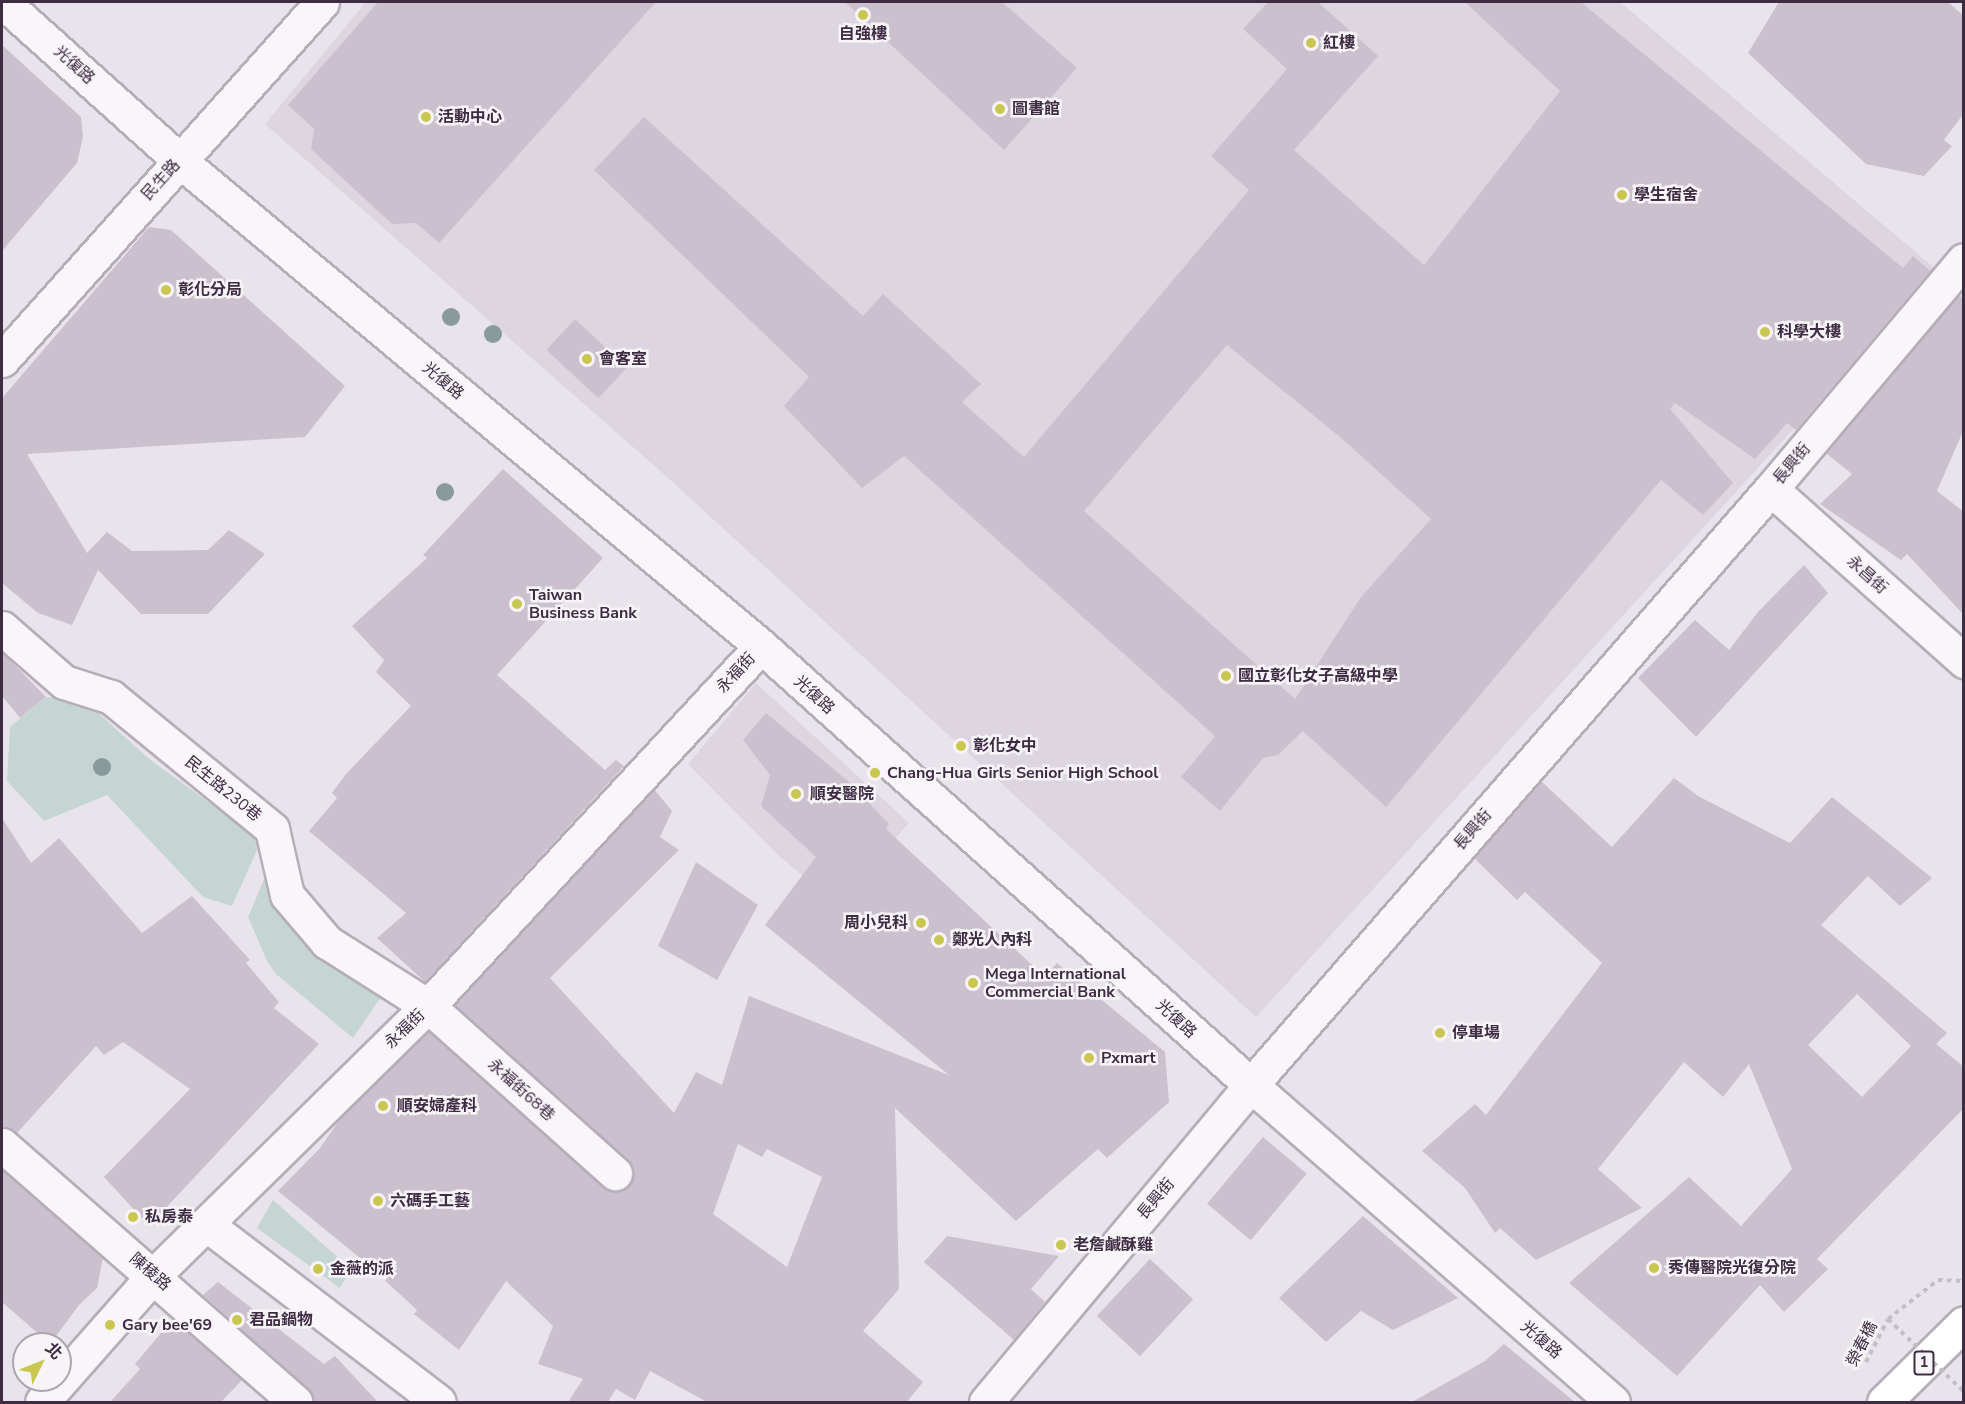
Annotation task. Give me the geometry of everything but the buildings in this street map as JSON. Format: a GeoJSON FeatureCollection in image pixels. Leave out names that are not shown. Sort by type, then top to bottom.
{"type":"FeatureCollection","features":[{"type":"Feature","properties":{"kind":"main road","name":"1"},"geometry":{"type":"LineString","coordinates":[[1884,1402],[1964,1323]]}},
{"type":"Feature","properties":{"kind":"street","name":"光復路"},"geometry":{"type":"LineString","coordinates":[[3,2],[179,160],[761,646],[1251,1085],[1613,1402]]}},
{"type":"Feature","properties":{"kind":"street","name":"民生路"},"geometry":{"type":"LineString","coordinates":[[2,360],[322,2]]}},
{"type":"Feature","properties":{"kind":"street","name":"長興街"},"geometry":{"type":"LineString","coordinates":[[986,1402],[1251,1085],[1771,489],[1963,262]]}},
{"type":"Feature","properties":{"kind":"street","name":"永昌街"},"geometry":{"type":"LineString","coordinates":[[1771,489],[1964,661]]}},
{"type":"Feature","properties":{"kind":"street","name":"民生路230巷"},"geometry":{"type":"LineString","coordinates":[[2,628],[64,682],[111,697],[272,829],[287,895],[327,942],[428,1006]]}},
{"type":"Feature","properties":{"kind":"street","name":"永福街"},"geometry":{"type":"LineString","coordinates":[[42,1402],[154,1275],[428,1006],[761,646]]}},
{"type":"Feature","properties":{"kind":"street","name":"永福街68巷"},"geometry":{"type":"LineString","coordinates":[[428,1006],[615,1173]]}},
{"type":"Feature","properties":{"kind":"street","name":"陳稜路"},"geometry":{"type":"LineString","coordinates":[[2,1145],[154,1275],[296,1402]]}},
{"type":"Feature","properties":{"kind":"street"},"geometry":{"type":"LineString","coordinates":[[206,1224],[439,1402]]}},
{"type":"Feature","properties":{"kind":"path","name":"榮春橋"},"geometry":{"type":"LineString","coordinates":[[1862,1369],[1888,1319],[1938,1280],[1964,1281]]}},
{"type":"Feature","properties":{"kind":"path","name":"榮春橋"},"geometry":{"type":"LineString","coordinates":[[1888,1319],[1964,1392]]}},
{"type":"Feature","properties":{"kind":"shaded area","name":"國立彰化女子高級中學"},"geometry":{"type":"Polygon","coordinates":[[[366,2],[1620,2],[1938,271],[1256,1017],[666,476],[265,124],[366,2]]]}},
{"type":"Feature","properties":{"kind":"shaded area","name":"順安醫院"},"geometry":{"type":"Polygon","coordinates":[[[756,683],[909,823],[836,903],[778,855],[688,764],[756,683]]]}},
{"type":"Feature","properties":{"kind":"shaded area"},"geometry":{"type":"Polygon","coordinates":[[[46,697],[85,701],[148,758],[261,841],[232,906],[203,897],[107,795],[44,821],[7,781],[10,727],[46,697]]]}},
{"type":"Feature","properties":{"kind":"shaded area"},"geometry":{"type":"Polygon","coordinates":[[[266,875],[392,981],[353,1038],[276,974],[267,961],[248,917],[266,875]]]}},
{"type":"Feature","properties":{"kind":"shaded area"},"geometry":{"type":"Polygon","coordinates":[[[273,1200],[351,1269],[340,1288],[257,1228],[273,1200]]]}},
{"type":"Feature","properties":{"kind":"place","name":"自強樓"},"geometry":{"type":"Point","coordinates":[863,15]}},
{"type":"Feature","properties":{"kind":"place","name":"紅樓"},"geometry":{"type":"Point","coordinates":[1311,43]}},
{"type":"Feature","properties":{"kind":"place","name":"圖書館"},"geometry":{"type":"Point","coordinates":[1000,109]}},
{"type":"Feature","properties":{"kind":"place","name":"活動中心"},"geometry":{"type":"Point","coordinates":[426,117]}},
{"type":"Feature","properties":{"kind":"place","name":"學生宿舍"},"geometry":{"type":"Point","coordinates":[1622,195]}},
{"type":"Feature","properties":{"kind":"place","name":"彰化分局"},"geometry":{"type":"Point","coordinates":[166,290]}},
{"type":"Feature","properties":{"kind":"place","name":"科學大樓"},"geometry":{"type":"Point","coordinates":[1765,332]}},
{"type":"Feature","properties":{"kind":"place","name":"會客室"},"geometry":{"type":"Point","coordinates":[587,359]}},
{"type":"Feature","properties":{"kind":"place","name":"Taiwan Business Bank"},"geometry":{"type":"Point","coordinates":[517,604]}},
{"type":"Feature","properties":{"kind":"place","name":"國立彰化女子高級中學"},"geometry":{"type":"Point","coordinates":[1226,676]}},
{"type":"Feature","properties":{"kind":"place","name":"彰化女中"},"geometry":{"type":"Point","coordinates":[961,746]}},
{"type":"Feature","properties":{"kind":"place","name":"Chang-Hua Girls Senior High School"},"geometry":{"type":"Point","coordinates":[875,773]}},
{"type":"Feature","properties":{"kind":"place","name":"順安醫院"},"geometry":{"type":"Point","coordinates":[796,794]}},
{"type":"Feature","properties":{"kind":"place","name":"周小兒科"},"geometry":{"type":"Point","coordinates":[921,923]}},
{"type":"Feature","properties":{"kind":"place","name":"鄭光人內科"},"geometry":{"type":"Point","coordinates":[939,940]}},
{"type":"Feature","properties":{"kind":"place","name":"Mega International Commercial Bank"},"geometry":{"type":"Point","coordinates":[973,983]}},
{"type":"Feature","properties":{"kind":"place","name":"停車場"},"geometry":{"type":"Point","coordinates":[1440,1033]}},
{"type":"Feature","properties":{"kind":"place","name":"Pxmart"},"geometry":{"type":"Point","coordinates":[1089,1058]}},
{"type":"Feature","properties":{"kind":"place","name":"順安婦產科"},"geometry":{"type":"Point","coordinates":[383,1106]}},
{"type":"Feature","properties":{"kind":"place","name":"六碼手工藝"},"geometry":{"type":"Point","coordinates":[378,1201]}},
{"type":"Feature","properties":{"kind":"place","name":"私房泰"},"geometry":{"type":"Point","coordinates":[133,1217]}},
{"type":"Feature","properties":{"kind":"place","name":"老詹鹹酥雞"},"geometry":{"type":"Point","coordinates":[1061,1245]}},
{"type":"Feature","properties":{"kind":"place","name":"秀傳醫院光復分院"},"geometry":{"type":"Point","coordinates":[1654,1268]}},
{"type":"Feature","properties":{"kind":"place","name":"金薇的派"},"geometry":{"type":"Point","coordinates":[318,1269]}},
{"type":"Feature","properties":{"kind":"place","name":"君品鍋物"},"geometry":{"type":"Point","coordinates":[237,1320]}},
{"type":"Feature","properties":{"kind":"place","name":"Gary bee'69"},"geometry":{"type":"Point","coordinates":[110,1325]}}]}
